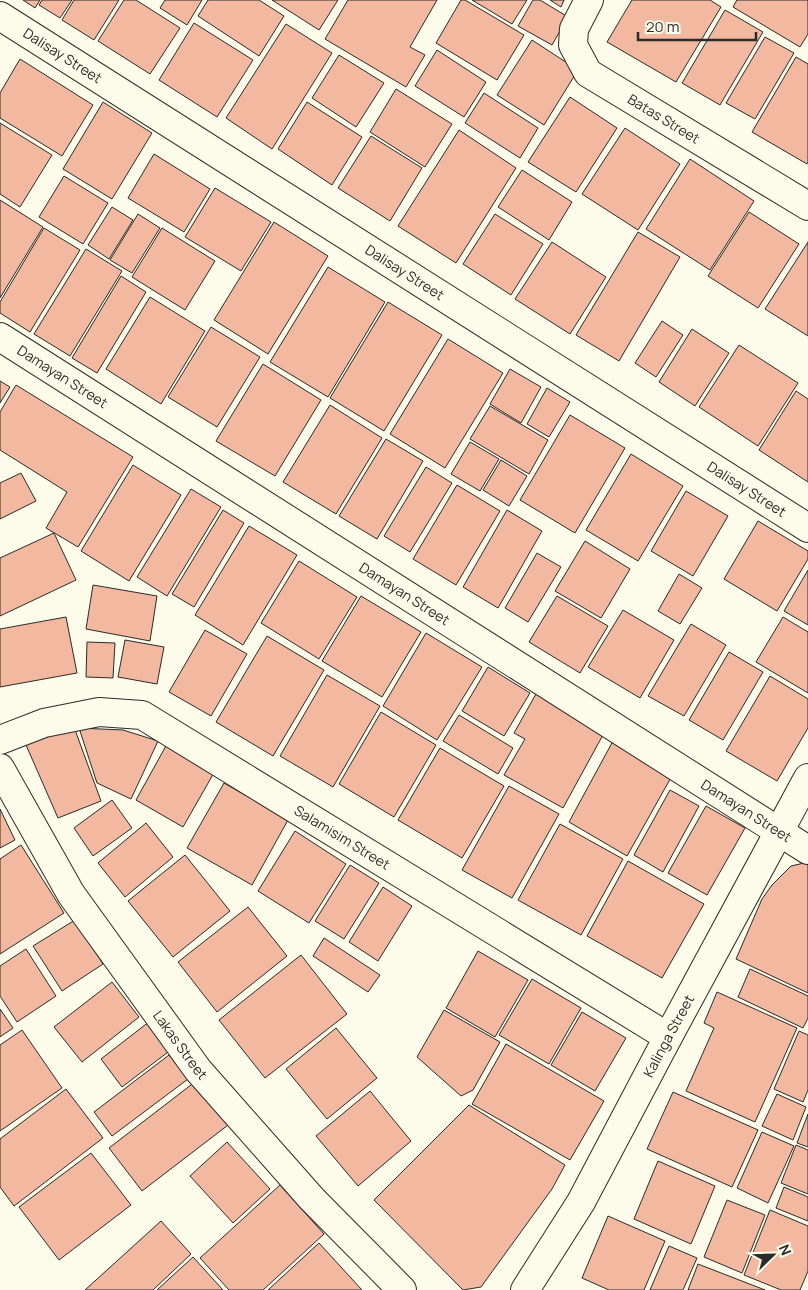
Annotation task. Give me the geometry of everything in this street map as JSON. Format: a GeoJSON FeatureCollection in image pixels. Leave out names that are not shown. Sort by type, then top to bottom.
{"type":"FeatureCollection","features":[{"type":"Feature","properties":{"kind":"street","name":"Batas Street"},"geometry":{"type":"LineString","coordinates":[[588,0],[574,29],[573,45],[588,73],[808,206]]}},
{"type":"Feature","properties":{"kind":"street","name":"Dalisay Street"},"geometry":{"type":"LineString","coordinates":[[2,23],[808,528]]}},
{"type":"Feature","properties":{"kind":"street","name":"Damayan Street"},"geometry":{"type":"LineString","coordinates":[[0,337],[808,850]]}},
{"type":"Feature","properties":{"kind":"street","name":"Salamisim Street"},"geometry":{"type":"LineString","coordinates":[[0,740],[44,723],[99,712],[142,715],[668,1036]]}},
{"type":"Feature","properties":{"kind":"street","name":"Lakas Street"},"geometry":{"type":"LineString","coordinates":[[0,768],[71,894],[198,1070],[312,1199],[402,1290]]}},
{"type":"Feature","properties":{"kind":"street","name":"Kalinga Street"},"geometry":{"type":"LineString","coordinates":[[525,1290],[581,1202],[668,1036],[808,778]]}},
{"type":"Feature","properties":{"kind":"building"},"geometry":{"type":"Polygon","coordinates":[[[23,0],[40,0],[35,8],[23,0]]]}},
{"type":"Feature","properties":{"kind":"building"},"geometry":{"type":"Polygon","coordinates":[[[42,0],[72,0],[60,18],[39,5],[42,0]]]}},
{"type":"Feature","properties":{"kind":"building"},"geometry":{"type":"Polygon","coordinates":[[[74,0],[119,0],[94,40],[62,20],[74,0]]]}},
{"type":"Feature","properties":{"kind":"building"},"geometry":{"type":"Polygon","coordinates":[[[124,0],[136,0],[180,28],[150,74],[98,41],[124,0]]]}},
{"type":"Feature","properties":{"kind":"building"},"geometry":{"type":"Polygon","coordinates":[[[165,0],[202,0],[187,25],[160,8],[165,0]]]}},
{"type":"Feature","properties":{"kind":"building"},"geometry":{"type":"Polygon","coordinates":[[[208,0],[259,0],[284,16],[259,56],[198,16],[208,0]]]}},
{"type":"Feature","properties":{"kind":"building"},"geometry":{"type":"Polygon","coordinates":[[[272,0],[338,0],[319,30],[272,0]]]}},
{"type":"Feature","properties":{"kind":"building"},"geometry":{"type":"Polygon","coordinates":[[[348,0],[437,0],[410,47],[425,55],[406,87],[325,39],[348,0]]]}},
{"type":"Feature","properties":{"kind":"building"},"geometry":{"type":"Polygon","coordinates":[[[461,0],[465,0],[524,35],[497,80],[436,43],[461,0]]]}},
{"type":"Feature","properties":{"kind":"building"},"geometry":{"type":"Polygon","coordinates":[[[472,0],[527,0],[512,24],[472,0]]]}},
{"type":"Feature","properties":{"kind":"building"},"geometry":{"type":"Polygon","coordinates":[[[533,0],[540,0],[568,17],[552,45],[518,26],[533,0]]]}},
{"type":"Feature","properties":{"kind":"building"},"geometry":{"type":"Polygon","coordinates":[[[550,0],[564,0],[561,7],[550,0]]]}},
{"type":"Feature","properties":{"kind":"building"},"geometry":{"type":"Polygon","coordinates":[[[632,0],[710,0],[721,7],[676,82],[607,42],[632,0]]]}},
{"type":"Feature","properties":{"kind":"building"},"geometry":{"type":"Polygon","coordinates":[[[737,0],[808,0],[808,34],[800,47],[733,7],[737,0]]]}},
{"type":"Feature","properties":{"kind":"building"},"geometry":{"type":"Polygon","coordinates":[[[725,10],[763,32],[720,105],[682,83],[725,10]]]}},
{"type":"Feature","properties":{"kind":"building"},"geometry":{"type":"Polygon","coordinates":[[[194,23],[253,60],[217,117],[159,80],[194,23]]]}},
{"type":"Feature","properties":{"kind":"building"},"geometry":{"type":"Polygon","coordinates":[[[286,24],[332,53],[272,149],[226,118],[286,24]]]}},
{"type":"Feature","properties":{"kind":"building"},"geometry":{"type":"Polygon","coordinates":[[[765,37],[794,53],[755,119],[726,103],[765,37]]]}},
{"type":"Feature","properties":{"kind":"building"},"geometry":{"type":"Polygon","coordinates":[[[532,40],[578,70],[544,125],[497,95],[532,40]]]}},
{"type":"Feature","properties":{"kind":"building"},"geometry":{"type":"Polygon","coordinates":[[[437,50],[486,82],[464,117],[415,86],[437,50]]]}},
{"type":"Feature","properties":{"kind":"building"},"geometry":{"type":"Polygon","coordinates":[[[339,55],[384,83],[356,127],[312,98],[339,55]]]}},
{"type":"Feature","properties":{"kind":"building"},"geometry":{"type":"Polygon","coordinates":[[[796,57],[808,64],[807,164],[752,132],[796,57]]]}},
{"type":"Feature","properties":{"kind":"building"},"geometry":{"type":"Polygon","coordinates":[[[20,59],[93,105],[62,156],[0,118],[0,93],[20,59]]]}},
{"type":"Feature","properties":{"kind":"building"},"geometry":{"type":"Polygon","coordinates":[[[396,89],[452,124],[425,167],[370,132],[396,89]]]}},
{"type":"Feature","properties":{"kind":"building"},"geometry":{"type":"Polygon","coordinates":[[[484,93],[538,128],[520,158],[465,123],[484,93]]]}},
{"type":"Feature","properties":{"kind":"building"},"geometry":{"type":"Polygon","coordinates":[[[570,97],[617,128],[576,192],[528,162],[570,97]]]}},
{"type":"Feature","properties":{"kind":"building"},"geometry":{"type":"Polygon","coordinates":[[[103,102],[152,133],[112,199],[63,169],[103,102]]]}},
{"type":"Feature","properties":{"kind":"building"},"geometry":{"type":"Polygon","coordinates":[[[307,102],[362,137],[332,185],[278,149],[307,102]]]}},
{"type":"Feature","properties":{"kind":"building"},"geometry":{"type":"Polygon","coordinates":[[[0,123],[52,155],[20,207],[0,194],[0,123]]]}},
{"type":"Feature","properties":{"kind":"building"},"geometry":{"type":"Polygon","coordinates":[[[625,128],[680,164],[638,230],[582,194],[625,128]]]}},
{"type":"Feature","properties":{"kind":"building"},"geometry":{"type":"Polygon","coordinates":[[[459,130],[516,168],[456,263],[398,226],[459,130]]]}},
{"type":"Feature","properties":{"kind":"building"},"geometry":{"type":"Polygon","coordinates":[[[371,136],[422,168],[390,221],[338,188],[371,136]]]}},
{"type":"Feature","properties":{"kind":"building"},"geometry":{"type":"Polygon","coordinates":[[[154,154],[210,189],[184,232],[128,198],[154,154]]]}},
{"type":"Feature","properties":{"kind":"building"},"geometry":{"type":"Polygon","coordinates":[[[690,159],[754,201],[710,270],[646,229],[690,159]]]}},
{"type":"Feature","properties":{"kind":"building"},"geometry":{"type":"Polygon","coordinates":[[[522,170],[572,202],[549,240],[498,207],[522,170]]]}},
{"type":"Feature","properties":{"kind":"building"},"geometry":{"type":"Polygon","coordinates":[[[64,176],[108,203],[83,244],[39,217],[64,176]]]}},
{"type":"Feature","properties":{"kind":"building"},"geometry":{"type":"Polygon","coordinates":[[[215,188],[271,222],[241,271],[185,237],[215,188]]]}},
{"type":"Feature","properties":{"kind":"building"},"geometry":{"type":"Polygon","coordinates":[[[0,200],[43,227],[0,298],[0,200]]]}},
{"type":"Feature","properties":{"kind":"building"},"geometry":{"type":"Polygon","coordinates":[[[112,207],[133,220],[109,259],[88,245],[112,207]]]}},
{"type":"Feature","properties":{"kind":"building"},"geometry":{"type":"Polygon","coordinates":[[[749,212],[799,244],[758,308],[708,276],[749,212]]]}},
{"type":"Feature","properties":{"kind":"building"},"geometry":{"type":"Polygon","coordinates":[[[138,214],[160,228],[132,273],[110,260],[138,214]]]}},
{"type":"Feature","properties":{"kind":"building"},"geometry":{"type":"Polygon","coordinates":[[[495,214],[543,244],[511,295],[463,264],[495,214]]]}},
{"type":"Feature","properties":{"kind":"building"},"geometry":{"type":"Polygon","coordinates":[[[274,222],[328,256],[268,354],[214,320],[274,222]]]}},
{"type":"Feature","properties":{"kind":"building"},"geometry":{"type":"Polygon","coordinates":[[[44,228],[80,250],[30,332],[0,313],[0,302],[44,228]]]}},
{"type":"Feature","properties":{"kind":"building"},"geometry":{"type":"Polygon","coordinates":[[[162,228],[215,261],[185,310],[132,277],[162,228]]]}},
{"type":"Feature","properties":{"kind":"building"},"geometry":{"type":"Polygon","coordinates":[[[638,232],[680,257],[619,361],[576,335],[638,232]]]}},
{"type":"Feature","properties":{"kind":"building"},"geometry":{"type":"Polygon","coordinates":[[[552,242],[606,277],[570,334],[515,299],[552,242]]]}},
{"type":"Feature","properties":{"kind":"building"},"geometry":{"type":"Polygon","coordinates":[[[808,242],[808,336],[765,309],[808,242]]]}},
{"type":"Feature","properties":{"kind":"building"},"geometry":{"type":"Polygon","coordinates":[[[86,249],[122,271],[70,356],[34,334],[86,249]]]}},
{"type":"Feature","properties":{"kind":"building"},"geometry":{"type":"Polygon","coordinates":[[[328,267],[385,302],[328,397],[270,362],[328,267]]]}},
{"type":"Feature","properties":{"kind":"building"},"geometry":{"type":"Polygon","coordinates":[[[121,276],[146,292],[97,373],[72,358],[121,276]]]}},
{"type":"Feature","properties":{"kind":"building"},"geometry":{"type":"Polygon","coordinates":[[[150,297],[205,331],[161,404],[106,369],[150,297]]]}},
{"type":"Feature","properties":{"kind":"building"},"geometry":{"type":"Polygon","coordinates":[[[388,302],[442,335],[384,431],[330,398],[388,302]]]}},
{"type":"Feature","properties":{"kind":"building"},"geometry":{"type":"Polygon","coordinates":[[[662,321],[683,335],[656,377],[635,363],[662,321]]]}},
{"type":"Feature","properties":{"kind":"building"},"geometry":{"type":"Polygon","coordinates":[[[211,327],[260,357],[217,427],[168,397],[211,327]]]}},
{"type":"Feature","properties":{"kind":"building"},"geometry":{"type":"Polygon","coordinates":[[[692,329],[729,353],[695,406],[659,382],[692,329]]]}},
{"type":"Feature","properties":{"kind":"building"},"geometry":{"type":"Polygon","coordinates":[[[448,339],[503,373],[445,468],[390,434],[448,339]]]}},
{"type":"Feature","properties":{"kind":"building"},"geometry":{"type":"Polygon","coordinates":[[[739,345],[798,383],[758,446],[699,407],[739,345]]]}},
{"type":"Feature","properties":{"kind":"building"},"geometry":{"type":"Polygon","coordinates":[[[263,364],[321,400],[275,476],[216,441],[263,364]]]}},
{"type":"Feature","properties":{"kind":"building"},"geometry":{"type":"Polygon","coordinates":[[[510,369],[541,387],[521,423],[490,404],[510,369]]]}},
{"type":"Feature","properties":{"kind":"building"},"geometry":{"type":"Polygon","coordinates":[[[0,381],[10,387],[0,403],[0,381]]]}},
{"type":"Feature","properties":{"kind":"building"},"geometry":{"type":"Polygon","coordinates":[[[16,385],[133,457],[78,547],[46,528],[67,492],[0,450],[0,412],[16,385]]]}},
{"type":"Feature","properties":{"kind":"building"},"geometry":{"type":"Polygon","coordinates":[[[547,388],[570,402],[549,437],[527,424],[547,388]]]}},
{"type":"Feature","properties":{"kind":"building"},"geometry":{"type":"Polygon","coordinates":[[[796,391],[808,399],[808,482],[759,450],[796,391]]]}},
{"type":"Feature","properties":{"kind":"building"},"geometry":{"type":"Polygon","coordinates":[[[330,405],[382,438],[336,514],[283,482],[330,405]]]}},
{"type":"Feature","properties":{"kind":"building"},"geometry":{"type":"Polygon","coordinates":[[[490,406],[548,440],[529,474],[470,439],[490,406]]]}},
{"type":"Feature","properties":{"kind":"building"},"geometry":{"type":"Polygon","coordinates":[[[570,415],[625,448],[575,533],[520,500],[570,415]]]}},
{"type":"Feature","properties":{"kind":"building"},"geometry":{"type":"Polygon","coordinates":[[[386,439],[423,461],[377,539],[339,516],[386,439]]]}},
{"type":"Feature","properties":{"kind":"building"},"geometry":{"type":"Polygon","coordinates":[[[470,442],[499,459],[480,491],[451,474],[470,442]]]}},
{"type":"Feature","properties":{"kind":"building"},"geometry":{"type":"Polygon","coordinates":[[[631,454],[683,486],[638,561],[586,530],[631,454]]]}},
{"type":"Feature","properties":{"kind":"building"},"geometry":{"type":"Polygon","coordinates":[[[501,460],[527,476],[509,506],[483,490],[501,460]]]}},
{"type":"Feature","properties":{"kind":"building"},"geometry":{"type":"Polygon","coordinates":[[[133,465],[181,495],[129,581],[81,551],[133,465]]]}},
{"type":"Feature","properties":{"kind":"building"},"geometry":{"type":"Polygon","coordinates":[[[426,467],[452,483],[410,552],[384,536],[426,467]]]}},
{"type":"Feature","properties":{"kind":"building"},"geometry":{"type":"Polygon","coordinates":[[[21,473],[36,501],[0,519],[0,483],[21,473]]]}},
{"type":"Feature","properties":{"kind":"building"},"geometry":{"type":"Polygon","coordinates":[[[457,485],[500,511],[456,585],[413,559],[457,485]]]}},
{"type":"Feature","properties":{"kind":"building"},"geometry":{"type":"Polygon","coordinates":[[[191,489],[221,507],[167,596],[137,577],[191,489]]]}},
{"type":"Feature","properties":{"kind":"building"},"geometry":{"type":"Polygon","coordinates":[[[686,491],[728,516],[693,576],[651,551],[686,491]]]}},
{"type":"Feature","properties":{"kind":"building"},"geometry":{"type":"Polygon","coordinates":[[[223,510],[244,523],[194,607],[172,594],[223,510]]]}},
{"type":"Feature","properties":{"kind":"building"},"geometry":{"type":"Polygon","coordinates":[[[507,510],[542,531],[498,608],[463,587],[507,510]]]}},
{"type":"Feature","properties":{"kind":"building"},"geometry":{"type":"Polygon","coordinates":[[[758,521],[808,551],[808,559],[777,611],[724,579],[758,521]]]}},
{"type":"Feature","properties":{"kind":"building"},"geometry":{"type":"Polygon","coordinates":[[[249,526],[297,555],[243,645],[195,615],[249,526]]]}},
{"type":"Feature","properties":{"kind":"building"},"geometry":{"type":"Polygon","coordinates":[[[54,533],[76,580],[0,616],[0,558],[54,533]]]}},
{"type":"Feature","properties":{"kind":"building"},"geometry":{"type":"Polygon","coordinates":[[[585,541],[630,569],[601,618],[555,591],[585,541]]]}},
{"type":"Feature","properties":{"kind":"building"},"geometry":{"type":"Polygon","coordinates":[[[537,553],[561,567],[528,622],[505,608],[537,553]]]}},
{"type":"Feature","properties":{"kind":"building"},"geometry":{"type":"Polygon","coordinates":[[[299,561],[357,597],[319,659],[261,623],[299,561]]]}},
{"type":"Feature","properties":{"kind":"building"},"geometry":{"type":"Polygon","coordinates":[[[808,570],[808,625],[784,611],[808,570]]]}},
{"type":"Feature","properties":{"kind":"building"},"geometry":{"type":"Polygon","coordinates":[[[679,574],[702,588],[680,624],[658,611],[679,574]]]}},
{"type":"Feature","properties":{"kind":"building"},"geometry":{"type":"Polygon","coordinates":[[[93,585],[157,596],[150,641],[86,629],[93,585]]]}},
{"type":"Feature","properties":{"kind":"building"},"geometry":{"type":"Polygon","coordinates":[[[361,596],[421,632],[382,697],[322,661],[361,596]]]}},
{"type":"Feature","properties":{"kind":"building"},"geometry":{"type":"Polygon","coordinates":[[[557,596],[608,626],[580,673],[529,642],[557,596]]]}},
{"type":"Feature","properties":{"kind":"building"},"geometry":{"type":"Polygon","coordinates":[[[623,610],[674,640],[640,698],[588,667],[623,610]]]}},
{"type":"Feature","properties":{"kind":"building"},"geometry":{"type":"Polygon","coordinates":[[[66,617],[77,673],[0,687],[0,629],[66,617]]]}},
{"type":"Feature","properties":{"kind":"building"},"geometry":{"type":"Polygon","coordinates":[[[783,617],[808,632],[808,693],[756,662],[783,617]]]}},
{"type":"Feature","properties":{"kind":"building"},"geometry":{"type":"Polygon","coordinates":[[[691,624],[726,645],[684,716],[648,696],[691,624]]]}},
{"type":"Feature","properties":{"kind":"building"},"geometry":{"type":"Polygon","coordinates":[[[205,630],[247,654],[211,716],[169,692],[205,630]]]}},
{"type":"Feature","properties":{"kind":"building"},"geometry":{"type":"Polygon","coordinates":[[[426,633],[482,667],[437,740],[383,706],[426,633]]]}},
{"type":"Feature","properties":{"kind":"building"},"geometry":{"type":"Polygon","coordinates":[[[267,636],[324,670],[273,756],[216,722],[267,636]]]}},
{"type":"Feature","properties":{"kind":"building"},"geometry":{"type":"Polygon","coordinates":[[[125,640],[164,647],[157,684],[118,677],[125,640]]]}},
{"type":"Feature","properties":{"kind":"building"},"geometry":{"type":"Polygon","coordinates":[[[87,642],[115,643],[113,678],[86,677],[87,642]]]}},
{"type":"Feature","properties":{"kind":"building"},"geometry":{"type":"Polygon","coordinates":[[[729,652],[763,672],[723,740],[689,720],[729,652]]]}},
{"type":"Feature","properties":{"kind":"building"},"geometry":{"type":"Polygon","coordinates":[[[488,667],[530,693],[504,736],[462,711],[488,667]]]}},
{"type":"Feature","properties":{"kind":"building"},"geometry":{"type":"Polygon","coordinates":[[[327,675],[380,706],[333,787],[280,756],[327,675]]]}},
{"type":"Feature","properties":{"kind":"building"},"geometry":{"type":"Polygon","coordinates":[[[770,676],[808,699],[808,728],[777,781],[726,751],[770,676]]]}},
{"type":"Feature","properties":{"kind":"building"},"geometry":{"type":"Polygon","coordinates":[[[536,694],[604,733],[563,808],[504,775],[525,739],[514,733],[536,694]]]}},
{"type":"Feature","properties":{"kind":"building"},"geometry":{"type":"Polygon","coordinates":[[[381,712],[436,745],[394,817],[339,784],[381,712]]]}},
{"type":"Feature","properties":{"kind":"building"},"geometry":{"type":"Polygon","coordinates":[[[459,715],[513,748],[498,774],[443,741],[459,715]]]}},
{"type":"Feature","properties":{"kind":"building"},"geometry":{"type":"Polygon","coordinates":[[[74,727],[101,801],[58,818],[26,745],[74,727]]]}},
{"type":"Feature","properties":{"kind":"building"},"geometry":{"type":"Polygon","coordinates":[[[79,728],[123,730],[158,741],[131,799],[97,783],[79,728]]]}},
{"type":"Feature","properties":{"kind":"building"},"geometry":{"type":"Polygon","coordinates":[[[613,741],[673,774],[627,856],[569,822],[613,741]]]}},
{"type":"Feature","properties":{"kind":"building"},"geometry":{"type":"Polygon","coordinates":[[[167,744],[215,771],[183,827],[136,800],[167,744]]]}},
{"type":"Feature","properties":{"kind":"building"},"geometry":{"type":"Polygon","coordinates":[[[440,748],[504,786],[462,858],[398,820],[440,748]]]}},
{"type":"Feature","properties":{"kind":"building"},"geometry":{"type":"Polygon","coordinates":[[[224,783],[288,820],[252,885],[187,848],[224,783]]]}},
{"type":"Feature","properties":{"kind":"building"},"geometry":{"type":"Polygon","coordinates":[[[509,786],[559,814],[512,898],[462,870],[509,786]]]}},
{"type":"Feature","properties":{"kind":"building"},"geometry":{"type":"Polygon","coordinates":[[[670,790],[699,806],[663,872],[634,855],[670,790]]]}},
{"type":"Feature","properties":{"kind":"building"},"geometry":{"type":"Polygon","coordinates":[[[112,800],[132,828],[93,856],[74,828],[112,800]]]}},
{"type":"Feature","properties":{"kind":"building"},"geometry":{"type":"Polygon","coordinates":[[[706,806],[745,828],[707,895],[668,873],[706,806]]]}},
{"type":"Feature","properties":{"kind":"building"},"geometry":{"type":"Polygon","coordinates":[[[0,809],[15,840],[0,848],[0,809]]]}},
{"type":"Feature","properties":{"kind":"building"},"geometry":{"type":"Polygon","coordinates":[[[146,823],[173,857],[125,897],[98,863],[146,823]]]}},
{"type":"Feature","properties":{"kind":"building"},"geometry":{"type":"Polygon","coordinates":[[[560,824],[623,859],[581,935],[518,900],[560,824]]]}},
{"type":"Feature","properties":{"kind":"building"},"geometry":{"type":"Polygon","coordinates":[[[295,831],[346,864],[309,923],[258,891],[295,831]]]}},
{"type":"Feature","properties":{"kind":"building"},"geometry":{"type":"Polygon","coordinates":[[[21,845],[64,913],[0,954],[0,859],[21,845]]]}},
{"type":"Feature","properties":{"kind":"building"},"geometry":{"type":"Polygon","coordinates":[[[185,855],[230,911],[173,957],[128,901],[185,855]]]}},
{"type":"Feature","properties":{"kind":"building"},"geometry":{"type":"Polygon","coordinates":[[[628,861],[704,904],[662,978],[587,936],[628,861]]]}},
{"type":"Feature","properties":{"kind":"building"},"geometry":{"type":"Polygon","coordinates":[[[804,863],[808,865],[808,993],[736,959],[762,899],[772,885],[791,866],[804,863]]]}},
{"type":"Feature","properties":{"kind":"building"},"geometry":{"type":"Polygon","coordinates":[[[350,865],[379,883],[344,939],[315,921],[350,865]]]}},
{"type":"Feature","properties":{"kind":"building"},"geometry":{"type":"Polygon","coordinates":[[[383,887],[412,906],[378,961],[349,942],[383,887]]]}},
{"type":"Feature","properties":{"kind":"building"},"geometry":{"type":"Polygon","coordinates":[[[248,907],[287,956],[217,1012],[178,962],[248,907]]]}},
{"type":"Feature","properties":{"kind":"building"},"geometry":{"type":"Polygon","coordinates":[[[75,920],[103,964],[62,991],[33,946],[75,920]]]}},
{"type":"Feature","properties":{"kind":"building"},"geometry":{"type":"Polygon","coordinates":[[[324,938],[380,975],[368,992],[313,956],[324,938]]]}},
{"type":"Feature","properties":{"kind":"building"},"geometry":{"type":"Polygon","coordinates":[[[26,949],[56,996],[17,1022],[0,996],[0,966],[26,949]]]}},
{"type":"Feature","properties":{"kind":"building"},"geometry":{"type":"Polygon","coordinates":[[[478,951],[528,980],[495,1037],[446,1008],[478,951]]]}},
{"type":"Feature","properties":{"kind":"building"},"geometry":{"type":"Polygon","coordinates":[[[301,955],[347,1014],[265,1078],[219,1020],[301,955]]]}},
{"type":"Feature","properties":{"kind":"building"},"geometry":{"type":"Polygon","coordinates":[[[750,969],[808,996],[808,1018],[803,1028],[738,997],[750,969]]]}},
{"type":"Feature","properties":{"kind":"building"},"geometry":{"type":"Polygon","coordinates":[[[532,979],[581,1008],[549,1064],[499,1035],[532,979]]]}},
{"type":"Feature","properties":{"kind":"building"},"geometry":{"type":"Polygon","coordinates":[[[112,982],[139,1017],[82,1062],[54,1027],[112,982]]]}},
{"type":"Feature","properties":{"kind":"building"},"geometry":{"type":"Polygon","coordinates":[[[717,992],[797,1028],[755,1122],[686,1091],[714,1028],[704,1023],[717,992]]]}},
{"type":"Feature","properties":{"kind":"building"},"geometry":{"type":"Polygon","coordinates":[[[0,1009],[13,1028],[0,1037],[0,1009]]]}},
{"type":"Feature","properties":{"kind":"building"},"geometry":{"type":"Polygon","coordinates":[[[444,1010],[500,1042],[473,1090],[461,1096],[417,1057],[444,1010]]]}},
{"type":"Feature","properties":{"kind":"building"},"geometry":{"type":"Polygon","coordinates":[[[582,1012],[626,1038],[595,1091],[551,1065],[582,1012]]]}},
{"type":"Feature","properties":{"kind":"building"},"geometry":{"type":"Polygon","coordinates":[[[154,1018],[176,1046],[122,1087],[101,1059],[154,1018]]]}},
{"type":"Feature","properties":{"kind":"building"},"geometry":{"type":"Polygon","coordinates":[[[336,1028],[377,1078],[327,1119],[286,1069],[336,1028]]]}},
{"type":"Feature","properties":{"kind":"building"},"geometry":{"type":"Polygon","coordinates":[[[22,1030],[62,1088],[0,1131],[0,1045],[22,1030]]]}},
{"type":"Feature","properties":{"kind":"building"},"geometry":{"type":"Polygon","coordinates":[[[799,1031],[808,1035],[808,1090],[803,1102],[774,1089],[799,1031]]]}},
{"type":"Feature","properties":{"kind":"building"},"geometry":{"type":"Polygon","coordinates":[[[506,1044],[604,1101],[570,1160],[472,1104],[506,1044]]]}},
{"type":"Feature","properties":{"kind":"building"},"geometry":{"type":"Polygon","coordinates":[[[169,1055],[188,1079],[112,1136],[94,1112],[169,1055]]]}},
{"type":"Feature","properties":{"kind":"building"},"geometry":{"type":"Polygon","coordinates":[[[200,1078],[232,1122],[142,1191],[109,1148],[200,1078]]]}},
{"type":"Feature","properties":{"kind":"building"},"geometry":{"type":"Polygon","coordinates":[[[66,1089],[103,1138],[14,1206],[0,1187],[0,1139],[66,1089]]]}},
{"type":"Feature","properties":{"kind":"building"},"geometry":{"type":"Polygon","coordinates":[[[370,1091],[411,1141],[358,1186],[316,1136],[370,1091]]]}},
{"type":"Feature","properties":{"kind":"building"},"geometry":{"type":"Polygon","coordinates":[[[673,1092],[758,1130],[732,1187],[647,1149],[673,1092]]]}},
{"type":"Feature","properties":{"kind":"building"},"geometry":{"type":"Polygon","coordinates":[[[777,1094],[806,1107],[793,1140],[762,1126],[777,1094]]]}},
{"type":"Feature","properties":{"kind":"building"},"geometry":{"type":"Polygon","coordinates":[[[469,1105],[565,1165],[552,1189],[481,1287],[463,1290],[374,1200],[469,1105]]]}},
{"type":"Feature","properties":{"kind":"building"},"geometry":{"type":"Polygon","coordinates":[[[808,1114],[808,1147],[797,1143],[808,1114]]]}},
{"type":"Feature","properties":{"kind":"building"},"geometry":{"type":"Polygon","coordinates":[[[762,1132],[794,1146],[768,1203],[737,1188],[762,1132]]]}},
{"type":"Feature","properties":{"kind":"building"},"geometry":{"type":"Polygon","coordinates":[[[227,1142],[270,1189],[233,1223],[190,1176],[227,1142]]]}},
{"type":"Feature","properties":{"kind":"building"},"geometry":{"type":"Polygon","coordinates":[[[796,1145],[808,1150],[808,1194],[781,1183],[796,1145]]]}},
{"type":"Feature","properties":{"kind":"building"},"geometry":{"type":"Polygon","coordinates":[[[91,1153],[131,1205],[59,1260],[19,1207],[91,1153]]]}},
{"type":"Feature","properties":{"kind":"building"},"geometry":{"type":"Polygon","coordinates":[[[658,1161],[715,1186],[691,1244],[634,1219],[658,1161]]]}},
{"type":"Feature","properties":{"kind":"building"},"geometry":{"type":"Polygon","coordinates":[[[280,1185],[324,1234],[263,1290],[229,1290],[200,1258],[280,1185]]]}},
{"type":"Feature","properties":{"kind":"building"},"geometry":{"type":"Polygon","coordinates":[[[784,1187],[808,1197],[808,1221],[776,1208],[784,1187]]]}},
{"type":"Feature","properties":{"kind":"building"},"geometry":{"type":"Polygon","coordinates":[[[727,1200],[765,1215],[742,1273],[704,1257],[727,1200]]]}},
{"type":"Feature","properties":{"kind":"building"},"geometry":{"type":"Polygon","coordinates":[[[770,1210],[808,1226],[808,1271],[800,1290],[781,1290],[744,1275],[770,1210]]]}},
{"type":"Feature","properties":{"kind":"building"},"geometry":{"type":"Polygon","coordinates":[[[608,1216],[665,1241],[644,1290],[609,1290],[582,1278],[608,1216]]]}},
{"type":"Feature","properties":{"kind":"building"},"geometry":{"type":"Polygon","coordinates":[[[161,1221],[191,1254],[153,1290],[85,1290],[161,1221]]]}},
{"type":"Feature","properties":{"kind":"building"},"geometry":{"type":"Polygon","coordinates":[[[319,1243],[362,1290],[268,1290],[319,1243]]]}},
{"type":"Feature","properties":{"kind":"building"},"geometry":{"type":"Polygon","coordinates":[[[669,1246],[697,1258],[683,1290],[650,1290],[669,1246]]]}},
{"type":"Feature","properties":{"kind":"building"},"geometry":{"type":"Polygon","coordinates":[[[193,1257],[223,1290],[157,1290],[193,1257]]]}},
{"type":"Feature","properties":{"kind":"building"},"geometry":{"type":"Polygon","coordinates":[[[698,1264],[765,1290],[688,1290],[698,1264]]]}}]}
